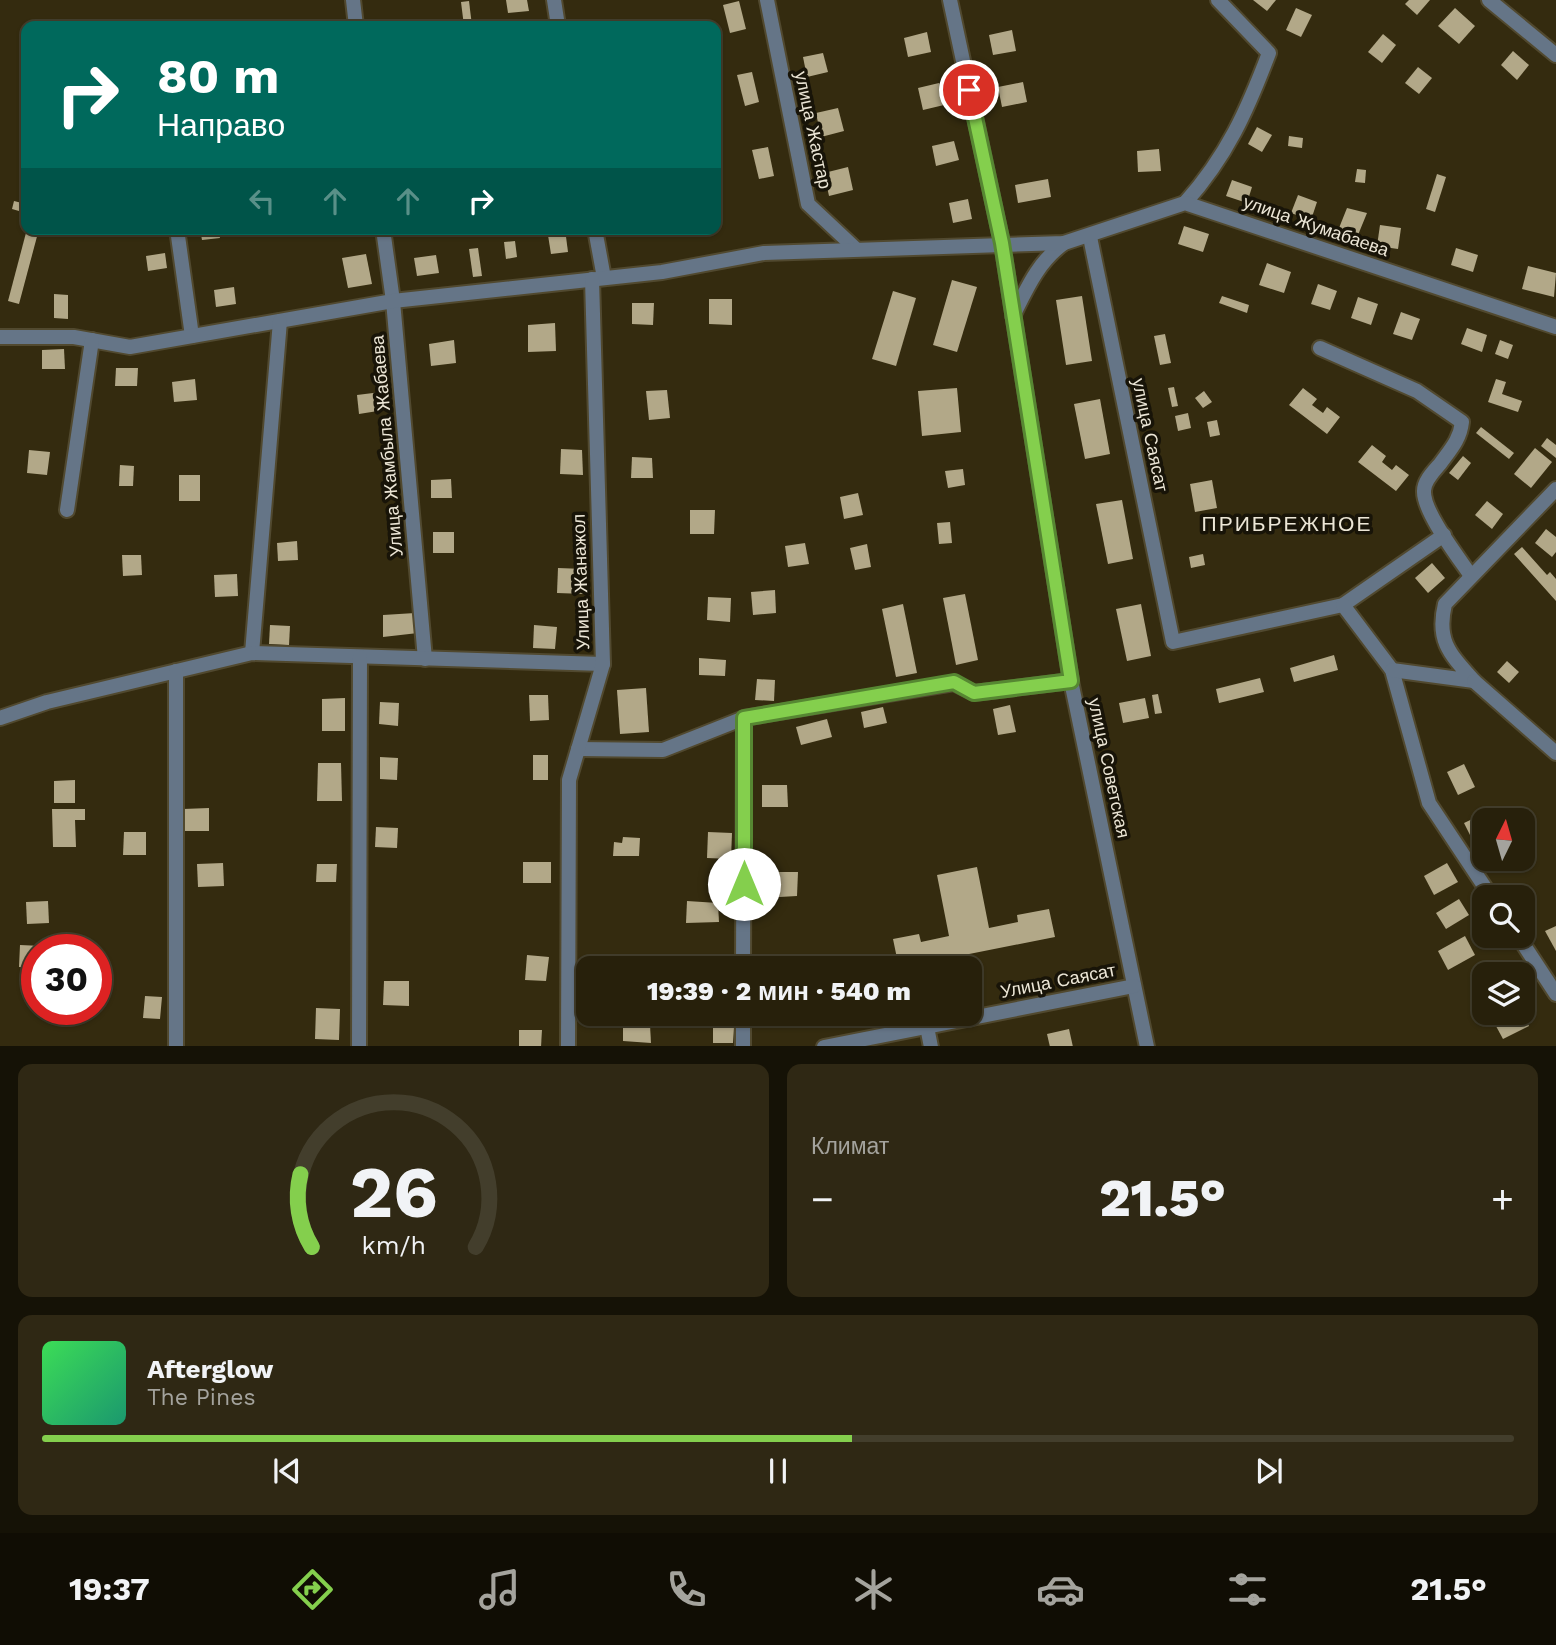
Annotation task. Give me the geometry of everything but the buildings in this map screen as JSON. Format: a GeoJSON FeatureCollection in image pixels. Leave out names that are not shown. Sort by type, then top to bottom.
{"type":"FeatureCollection","features":[{"type":"Feature","properties":{"kind":"street"},"geometry":{"type":"LineString","coordinates":[[353,0],[355,21]]}},
{"type":"Feature","properties":{"kind":"street"},"geometry":{"type":"LineString","coordinates":[[554,0],[557,21]]}},
{"type":"Feature","properties":{"kind":"street","name":"улица Жастар"},"geometry":{"type":"LineString","coordinates":[[767,0],[808,204],[856,249]]}},
{"type":"Feature","properties":{"kind":"street","name":"улица Советская"},"geometry":{"type":"LineString","coordinates":[[950,0],[1002,243],[1071,681],[1147,1046]]}},
{"type":"Feature","properties":{"kind":"street"},"geometry":{"type":"LineString","coordinates":[[0,337],[74,337],[130,347],[393,301],[662,272],[764,253],[1064,243],[1090,237],[1185,203],[1213,172],[1238,129],[1269,53],[1218,0]]}},
{"type":"Feature","properties":{"kind":"street"},"geometry":{"type":"LineString","coordinates":[[1489,0],[1556,55]]}},
{"type":"Feature","properties":{"kind":"street","name":"улица Жумабаева"},"geometry":{"type":"LineString","coordinates":[[1185,203],[1556,327]]}},
{"type":"Feature","properties":{"kind":"street"},"geometry":{"type":"LineString","coordinates":[[178,235],[192,336]]}},
{"type":"Feature","properties":{"kind":"street","name":"Улица Жамбыла Жабаева"},"geometry":{"type":"LineString","coordinates":[[384,235],[393,301],[425,659]]}},
{"type":"Feature","properties":{"kind":"street","name":"Улица Жанажол"},"geometry":{"type":"LineString","coordinates":[[568,1046],[569,780],[603,664],[596,235]]}},
{"type":"Feature","properties":{"kind":"street","name":"улица Саясат"},"geometry":{"type":"LineString","coordinates":[[1090,237],[1173,642],[1343,605]]}},
{"type":"Feature","properties":{"kind":"street"},"geometry":{"type":"LineString","coordinates":[[1013,316],[1037,269],[1049,254],[1064,243]]}},
{"type":"Feature","properties":{"kind":"street"},"geometry":{"type":"LineString","coordinates":[[252,653],[280,321]]}},
{"type":"Feature","properties":{"kind":"street"},"geometry":{"type":"LineString","coordinates":[[67,510],[92,341]]}},
{"type":"Feature","properties":{"kind":"street"},"geometry":{"type":"LineString","coordinates":[[1320,348],[1417,391],[1462,422],[1461,436],[1423,490],[1425,500],[1444,535],[1471,576]]}},
{"type":"Feature","properties":{"kind":"street"},"geometry":{"type":"LineString","coordinates":[[1556,489],[1445,604],[1440,625],[1448,652],[1474,681],[1556,753]]}},
{"type":"Feature","properties":{"kind":"street"},"geometry":{"type":"LineString","coordinates":[[1444,535],[1343,605],[1392,670],[1429,803],[1483,885]]}},
{"type":"Feature","properties":{"kind":"street"},"geometry":{"type":"LineString","coordinates":[[0,718],[47,702],[252,653],[603,664]]}},
{"type":"Feature","properties":{"kind":"street"},"geometry":{"type":"LineString","coordinates":[[359,1046],[360,657]]}},
{"type":"Feature","properties":{"kind":"street"},"geometry":{"type":"LineString","coordinates":[[1392,670],[1474,681]]}},
{"type":"Feature","properties":{"kind":"street"},"geometry":{"type":"LineString","coordinates":[[176,671],[176,1046]]}},
{"type":"Feature","properties":{"kind":"street"},"geometry":{"type":"LineString","coordinates":[[578,749],[663,750],[744,718],[954,682],[974,693],[1071,681]]}},
{"type":"Feature","properties":{"kind":"street"},"geometry":{"type":"LineString","coordinates":[[743,956],[744,718]]}},
{"type":"Feature","properties":{"kind":"street"},"geometry":{"type":"LineString","coordinates":[[1526,948],[1556,994]]}},
{"type":"Feature","properties":{"kind":"street","name":"Улица Саясат"},"geometry":{"type":"LineString","coordinates":[[824,1046],[1134,986]]}},
{"type":"Feature","properties":{"kind":"street"},"geometry":{"type":"LineString","coordinates":[[743,1026],[743,1046]]}},
{"type":"Feature","properties":{"kind":"street"},"geometry":{"type":"LineString","coordinates":[[927,1027],[931,1046]]}},
{"type":"Feature","properties":{"kind":"district","name":"ПРИБРЕЖНОЕ"},"geometry":{"type":"Point","coordinates":[1287,524]}},
{"type":"Feature","properties":{"kind":"route"},"geometry":{"type":"LineString","coordinates":[[744,884],[744,718],[954,682],[974,693],[1071,681],[1055,594],[1002,243],[969,90]]}}]}
